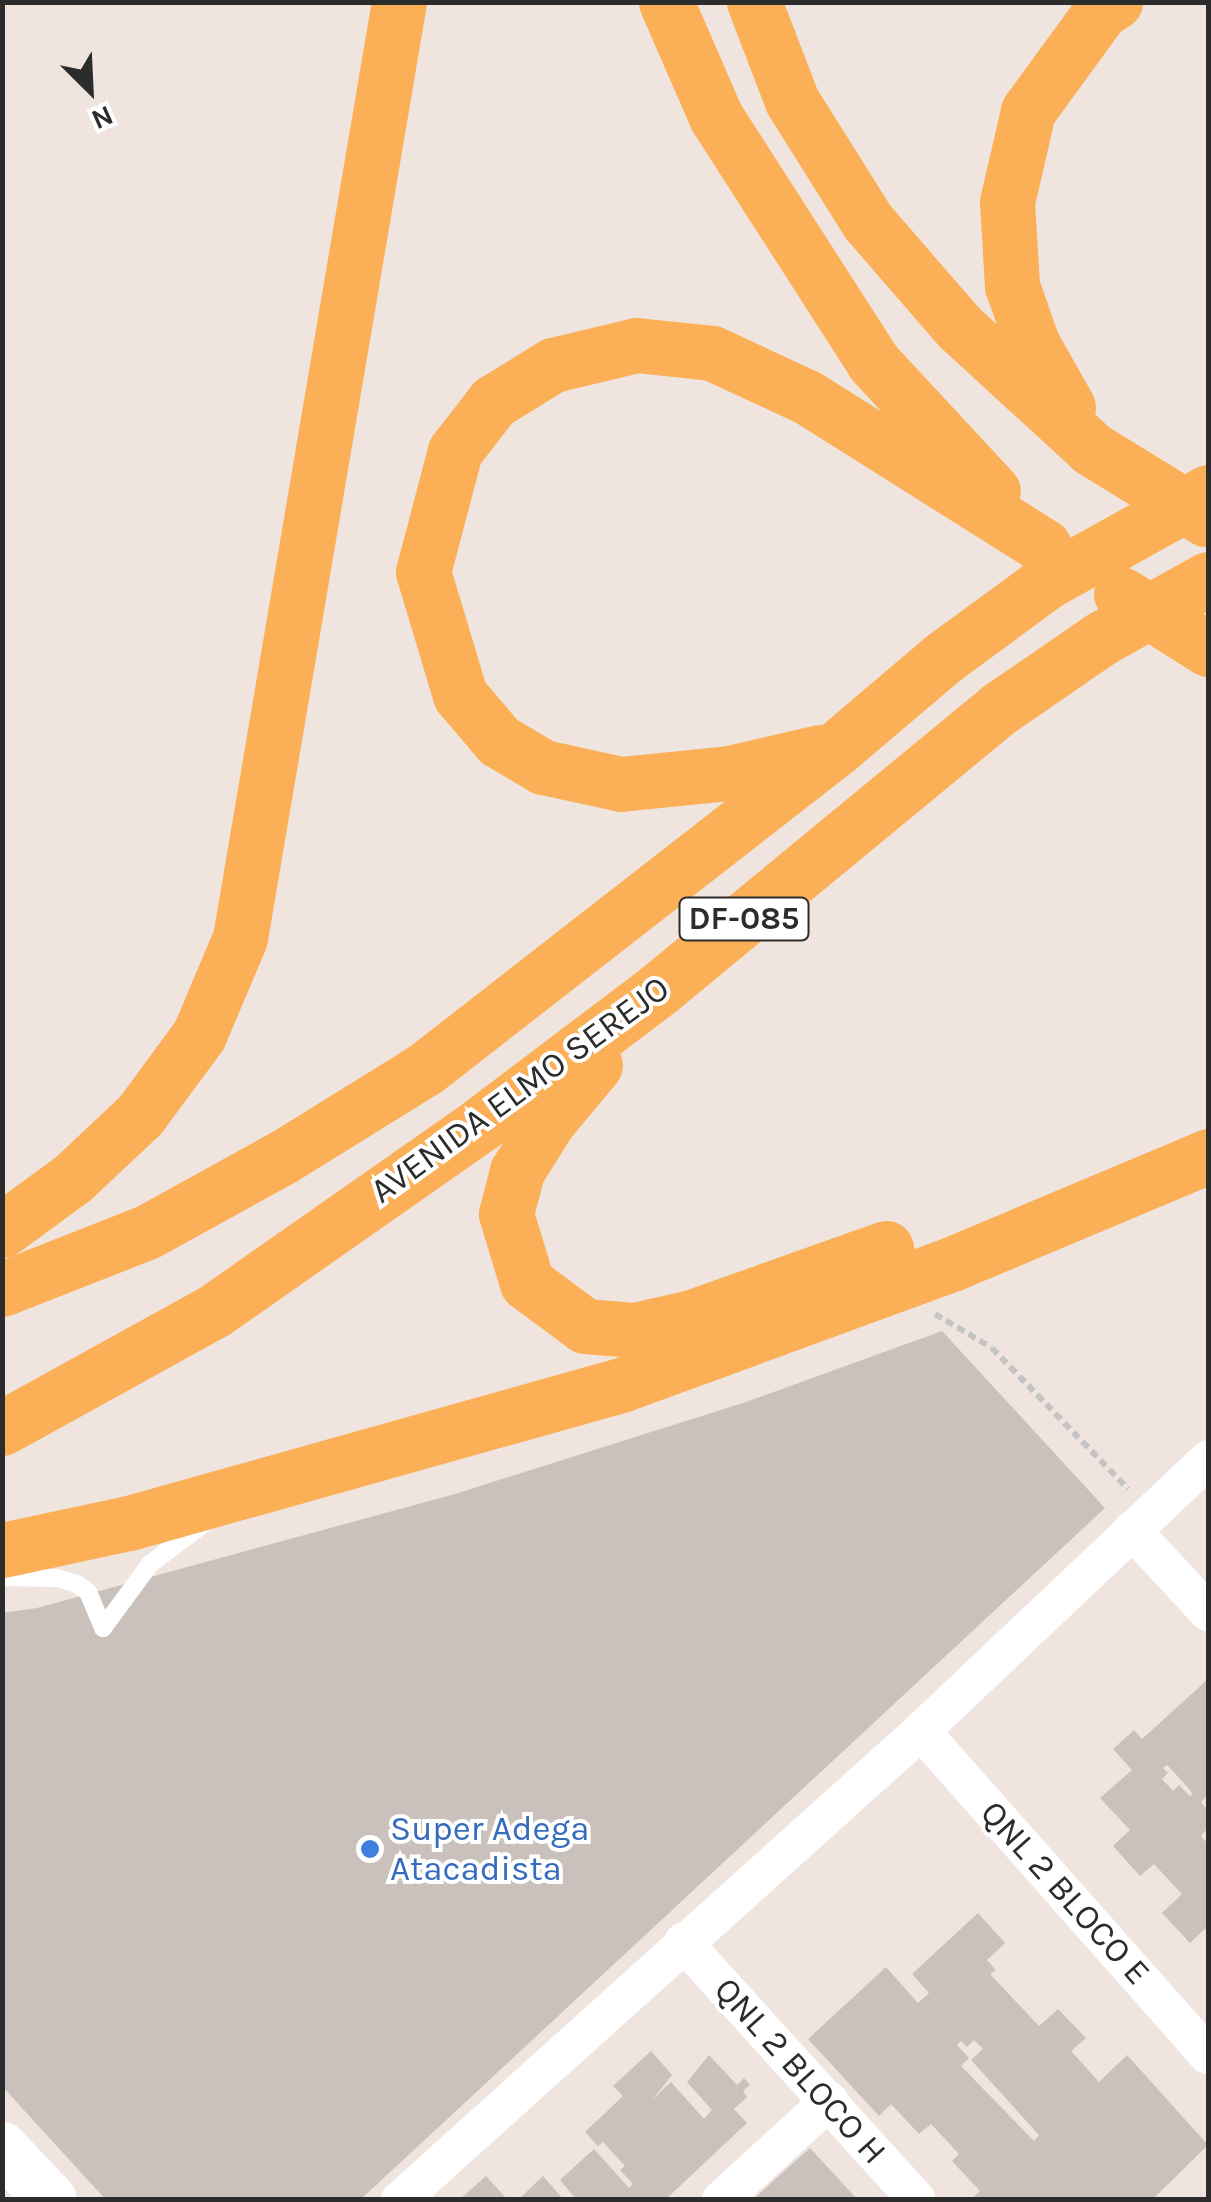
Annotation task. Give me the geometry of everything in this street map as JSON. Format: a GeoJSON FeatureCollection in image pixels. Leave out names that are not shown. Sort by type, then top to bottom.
{"type":"FeatureCollection","features":[{"type":"Feature","properties":{"kind":"main road"},"geometry":{"type":"LineString","coordinates":[[2,1230],[73,1178],[140,1115],[199,1035],[240,938],[399,2]]}},
{"type":"Feature","properties":{"kind":"main road"},"geometry":{"type":"LineString","coordinates":[[666,2],[716,118],[873,362],[1044,546]]}},
{"type":"Feature","properties":{"kind":"main road"},"geometry":{"type":"LineString","coordinates":[[754,2],[792,100],[868,222],[959,328],[1092,449],[1208,521]]}},
{"type":"Feature","properties":{"kind":"main road"},"geometry":{"type":"LineString","coordinates":[[1092,449],[1032,343],[1017,300],[1007,202],[1028,111],[1101,11],[1115,2]]}},
{"type":"Feature","properties":{"kind":"main road"},"geometry":{"type":"LineString","coordinates":[[837,748],[730,773],[621,784],[543,767],[499,741],[460,695],[423,572],[456,451],[493,402],[554,364],[636,345],[712,353],[807,397],[1208,649]]}},
{"type":"Feature","properties":{"kind":"main road","name":"AVENIDA ELMO SEREJO"},"geometry":{"type":"LineString","coordinates":[[2,1289],[147,1232],[283,1156],[425,1068],[837,748],[942,658],[1048,580],[1208,492]]}},
{"type":"Feature","properties":{"kind":"main road","name":"AVENIDA ELMO SEREJO"},"geometry":{"type":"LineString","coordinates":[[2,1428],[214,1311],[482,1123],[660,989],[1000,708],[1102,638],[1208,579]]}},
{"type":"Feature","properties":{"kind":"main road"},"geometry":{"type":"LineString","coordinates":[[660,989],[549,1120],[517,1171],[506,1214],[527,1282],[585,1326],[634,1330],[692,1317],[1208,1132]]}},
{"type":"Feature","properties":{"kind":"main road"},"geometry":{"type":"LineString","coordinates":[[2,1550],[240,1494],[621,1386],[886,1288],[1208,1156]]}},
{"type":"Feature","properties":{"kind":"street"},"geometry":{"type":"LineString","coordinates":[[400,2200],[921,1731],[1208,1460]]}},
{"type":"Feature","properties":{"kind":"street"},"geometry":{"type":"LineString","coordinates":[[1142,1522],[1208,1612]]}},
{"type":"Feature","properties":{"kind":"street","name":"QNL 2 BLOCO E"},"geometry":{"type":"LineString","coordinates":[[921,1731],[1208,2055]]}},
{"type":"Feature","properties":{"kind":"street","name":"QNL 2 BLOCO H"},"geometry":{"type":"LineString","coordinates":[[683,1942],[916,2200]]}},
{"type":"Feature","properties":{"kind":"street"},"geometry":{"type":"LineString","coordinates":[[721,2200],[828,2101]]}},
{"type":"Feature","properties":{"kind":"street"},"geometry":{"type":"LineString","coordinates":[[2,2148],[52,2200]]}},
{"type":"Feature","properties":{"kind":"lane"},"geometry":{"type":"LineString","coordinates":[[2,1577],[57,1578],[77,1584],[88,1592],[103,1628],[150,1564],[240,1494]]}},
{"type":"Feature","properties":{"kind":"path"},"geometry":{"type":"LineString","coordinates":[[886,1288],[992,1348],[1142,1522]]}},
{"type":"Feature","properties":{"kind":"building","name":"Super Adega Atacadista"},"geometry":{"type":"Polygon","coordinates":[[[942,1331],[1105,1508],[360,2200],[106,2200],[2,2086],[2,1613],[37,1608],[455,1494],[746,1402],[942,1331]]]}},
{"type":"Feature","properties":{"kind":"building"},"geometry":{"type":"Polygon","coordinates":[[[1208,1679],[1208,1795],[1201,1802],[1208,1811],[1208,1833],[1206,1830],[1201,1836],[1208,1844],[1208,1926],[1190,1943],[1162,1913],[1182,1894],[1154,1864],[1140,1876],[1113,1846],[1130,1830],[1100,1798],[1132,1770],[1113,1749],[1134,1730],[1142,1739],[1208,1679]],[[1167,1765],[1163,1768],[1168,1773],[1162,1779],[1173,1791],[1179,1785],[1190,1796],[1193,1794],[1167,1765]]]}},
{"type":"Feature","properties":{"kind":"building"},"geometry":{"type":"Polygon","coordinates":[[[978,1913],[1005,1943],[987,1960],[996,1970],[990,1974],[1039,2026],[1058,2009],[1086,2038],[1071,2051],[1099,2082],[1127,2055],[1208,2145],[1152,2200],[970,2200],[980,2191],[952,2161],[959,2154],[931,2124],[919,2134],[891,2104],[879,2116],[808,2039],[886,1967],[918,2003],[929,1993],[912,1974],[978,1913]],[[974,2040],[967,2047],[961,2041],[957,2045],[969,2058],[961,2066],[1034,2141],[1039,2135],[971,2060],[983,2049],[974,2040]]]}},
{"type":"Feature","properties":{"kind":"building"},"geometry":{"type":"Polygon","coordinates":[[[651,2051],[672,2075],[652,2100],[671,2082],[704,2119],[712,2110],[687,2082],[709,2055],[737,2085],[744,2078],[750,2085],[743,2091],[747,2097],[734,2109],[747,2123],[665,2200],[577,2200],[560,2180],[594,2149],[629,2188],[633,2184],[620,2170],[625,2166],[603,2142],[598,2146],[585,2132],[623,2096],[613,2086],[651,2051]]]}},
{"type":"Feature","properties":{"kind":"building"},"geometry":{"type":"Polygon","coordinates":[[[810,2148],[858,2200],[753,2200],[771,2183],[810,2148]]]}},
{"type":"Feature","properties":{"kind":"building"},"geometry":{"type":"Polygon","coordinates":[[[486,2176],[508,2200],[459,2200],[486,2176]]]}},
{"type":"Feature","properties":{"kind":"building"},"geometry":{"type":"Polygon","coordinates":[[[543,2176],[564,2200],[518,2200],[543,2176]]]}},
{"type":"Feature","properties":{"kind":"place","name":"Super Adega Atacadista"},"geometry":{"type":"Point","coordinates":[370,1849]}}]}
